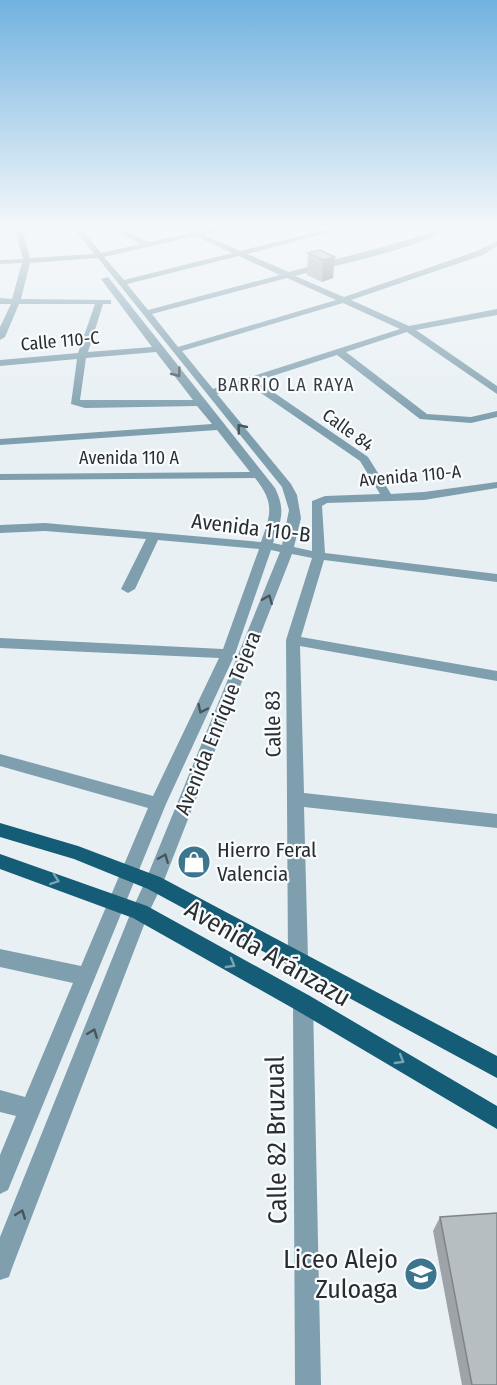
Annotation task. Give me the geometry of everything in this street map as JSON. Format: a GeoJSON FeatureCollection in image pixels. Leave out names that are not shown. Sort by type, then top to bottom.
{"type":"FeatureCollection","features":[{"type":"Feature","properties":{"kind":"main road","name":"Avenida Aránzazu"},"geometry":{"type":"LineString","coordinates":[[0,830],[30,837],[154,883],[497,1067]]}},
{"type":"Feature","properties":{"kind":"main road","name":"Avenida Aránzazu"},"geometry":{"type":"LineString","coordinates":[[0,861],[140,912],[303,1003],[497,1118]]}},
{"type":"Feature","properties":{"kind":"street"},"geometry":{"type":"LineString","coordinates":[[0,337],[19,292]]}},
{"type":"Feature","properties":{"kind":"street","name":"Avenida Enrique Tejera"},"geometry":{"type":"LineString","coordinates":[[0,1182],[158,804],[228,654],[268,546],[276,517],[276,502],[269,488],[200,403],[116,292]]}},
{"type":"Feature","properties":{"kind":"street","name":"Avenida Enrique Tejera"},"geometry":{"type":"LineString","coordinates":[[0,1269],[140,912],[154,883],[287,550],[297,514],[295,498],[129,292]]}},
{"type":"Feature","properties":{"kind":"street"},"geometry":{"type":"LineString","coordinates":[[147,313],[228,292]]}},
{"type":"Feature","properties":{"kind":"street"},"geometry":{"type":"LineString","coordinates":[[326,292],[408,329],[497,391]]}},
{"type":"Feature","properties":{"kind":"street"},"geometry":{"type":"LineString","coordinates":[[177,350],[368,292]]}},
{"type":"Feature","properties":{"kind":"street"},"geometry":{"type":"LineString","coordinates":[[0,301],[123,302]]}},
{"type":"Feature","properties":{"kind":"street"},"geometry":{"type":"LineString","coordinates":[[100,302],[82,355],[74,398],[78,404],[200,403]]}},
{"type":"Feature","properties":{"kind":"street"},"geometry":{"type":"LineString","coordinates":[[211,393],[408,329],[497,308]]}},
{"type":"Feature","properties":{"kind":"street","name":"Calle 110-C"},"geometry":{"type":"LineString","coordinates":[[0,363],[159,349]]}},
{"type":"Feature","properties":{"kind":"street"},"geometry":{"type":"LineString","coordinates":[[338,351],[424,417],[471,420],[497,414]]}},
{"type":"Feature","properties":{"kind":"street","name":"Calle 84"},"geometry":{"type":"LineString","coordinates":[[249,380],[364,459],[387,497]]}},
{"type":"Feature","properties":{"kind":"street"},"geometry":{"type":"LineString","coordinates":[[0,442],[220,427]]}},
{"type":"Feature","properties":{"kind":"street","name":"Avenida 110 A"},"geometry":{"type":"LineString","coordinates":[[0,477],[259,475]]}},
{"type":"Feature","properties":{"kind":"street","name":"Avenida 110-A"},"geometry":{"type":"LineString","coordinates":[[325,500],[424,496],[497,485]]}},
{"type":"Feature","properties":{"kind":"street","name":"Calle 83"},"geometry":{"type":"LineString","coordinates":[[298,959],[293,640],[319,556],[316,504],[325,500]]}},
{"type":"Feature","properties":{"kind":"street","name":"Avenida 110-B"},"geometry":{"type":"LineString","coordinates":[[0,529],[45,527],[268,546],[319,556],[497,578]]}},
{"type":"Feature","properties":{"kind":"street"},"geometry":{"type":"LineString","coordinates":[[128,589],[153,537]]}},
{"type":"Feature","properties":{"kind":"street"},"geometry":{"type":"LineString","coordinates":[[293,640],[497,676]]}},
{"type":"Feature","properties":{"kind":"street"},"geometry":{"type":"LineString","coordinates":[[0,643],[228,654]]}},
{"type":"Feature","properties":{"kind":"street"},"geometry":{"type":"LineString","coordinates":[[0,760],[158,804]]}},
{"type":"Feature","properties":{"kind":"street"},"geometry":{"type":"LineString","coordinates":[[295,799],[497,821]]}},
{"type":"Feature","properties":{"kind":"street"},"geometry":{"type":"LineString","coordinates":[[0,958],[86,976]]}},
{"type":"Feature","properties":{"kind":"street","name":"Calle 82 Bruzual"},"geometry":{"type":"LineString","coordinates":[[303,1003],[308,1385]]}},
{"type":"Feature","properties":{"kind":"street"},"geometry":{"type":"LineString","coordinates":[[0,1101],[30,1109]]}},
{"type":"Feature","properties":{"kind":"building"},"geometry":{"type":"Polygon","coordinates":[[[497,1213],[497,1385],[472,1385],[440,1217],[497,1213]]]}},
{"type":"Feature","properties":{"kind":"place","name":"Hierro Feral Valencia"},"geometry":{"type":"Point","coordinates":[194,862]}},
{"type":"Feature","properties":{"kind":"place","name":"Liceo Alejo Zuloaga"},"geometry":{"type":"Point","coordinates":[421,1274]}},
{"type":"Feature","properties":{"kind":"district","name":"BARRIO LA RAYA"},"geometry":{"type":"Point","coordinates":[286,385]}}]}
